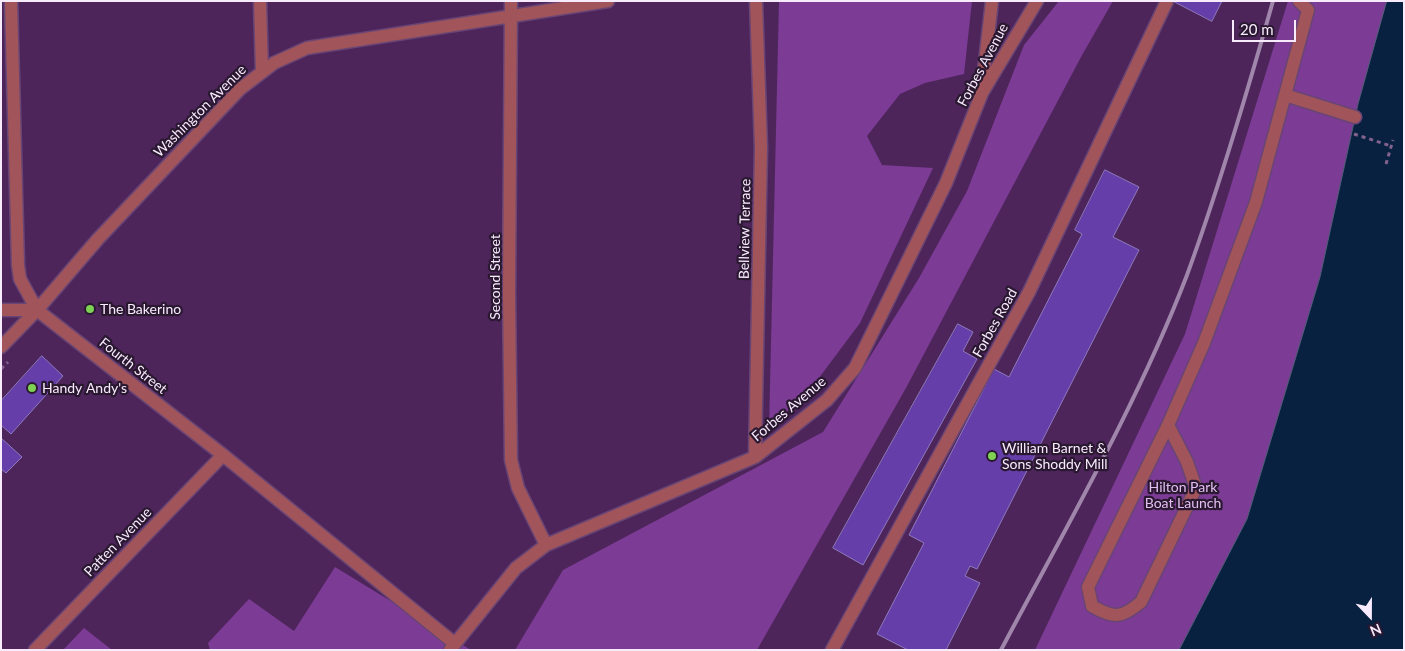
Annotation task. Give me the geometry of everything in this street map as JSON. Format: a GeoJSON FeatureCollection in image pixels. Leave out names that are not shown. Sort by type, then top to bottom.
{"type":"FeatureCollection","features":[{"type":"Feature","properties":{"kind":"street","name":"Fourth Street"},"geometry":{"type":"LineString","coordinates":[[11,1],[18,264],[20,278],[37,310],[223,455],[452,647]]}},
{"type":"Feature","properties":{"kind":"street"},"geometry":{"type":"LineString","coordinates":[[260,1],[262,72]]}},
{"type":"Feature","properties":{"kind":"street","name":"Second Street"},"geometry":{"type":"LineString","coordinates":[[512,1],[509,294],[511,460],[518,488],[546,545]]}},
{"type":"Feature","properties":{"kind":"street","name":"Washington Avenue"},"geometry":{"type":"LineString","coordinates":[[1,347],[37,310],[98,239],[240,88],[285,56],[307,48],[608,1]]}},
{"type":"Feature","properties":{"kind":"street","name":"Bellview Terrace"},"geometry":{"type":"LineString","coordinates":[[755,457],[762,148],[756,1]]}},
{"type":"Feature","properties":{"kind":"street"},"geometry":{"type":"LineString","coordinates":[[982,93],[992,1]]}},
{"type":"Feature","properties":{"kind":"street","name":"Forbes Avenue"},"geometry":{"type":"LineString","coordinates":[[452,647],[516,568],[546,545],[755,457],[827,400],[855,368],[946,182],[982,93],[1037,1]]}},
{"type":"Feature","properties":{"kind":"street","name":"Forbes Road"},"geometry":{"type":"LineString","coordinates":[[832,650],[1029,292],[1167,1]]}},
{"type":"Feature","properties":{"kind":"street"},"geometry":{"type":"LineString","coordinates":[[1168,425],[1187,462],[1196,488],[1141,602],[1127,614],[1109,616],[1092,606],[1088,587],[1168,425],[1204,343],[1256,202],[1308,10],[1300,1]]}},
{"type":"Feature","properties":{"kind":"street"},"geometry":{"type":"LineString","coordinates":[[1285,95],[1355,117]]}},
{"type":"Feature","properties":{"kind":"street"},"geometry":{"type":"LineString","coordinates":[[1,310],[37,310]]}},
{"type":"Feature","properties":{"kind":"street","name":"Patten Avenue"},"geometry":{"type":"LineString","coordinates":[[35,650],[223,455]]}},
{"type":"Feature","properties":{"kind":"path"},"geometry":{"type":"LineString","coordinates":[[1351,133],[1391,146]]}},
{"type":"Feature","properties":{"kind":"path"},"geometry":{"type":"LineString","coordinates":[[1386,164],[1393,140]]}},
{"type":"Feature","properties":{"kind":"green space"},"geometry":{"type":"Polygon","coordinates":[[[779,1],[972,1],[964,74],[925,83],[900,94],[867,136],[882,165],[933,168],[860,323],[807,394],[769,428],[779,1]]]}},
{"type":"Feature","properties":{"kind":"green space"},"geometry":{"type":"Polygon","coordinates":[[[1059,1],[1113,1],[1081,57],[906,388],[757,650],[515,650],[563,570],[823,432],[919,278],[967,191],[1024,45],[1059,1]]]}},
{"type":"Feature","properties":{"kind":"green space","name":"Hilton Park Boat Launch"},"geometry":{"type":"Polygon","coordinates":[[[1288,1],[1387,1],[1358,104],[1320,277],[1247,519],[1179,650],[1035,650],[1185,334],[1288,1]]]}},
{"type":"Feature","properties":{"kind":"green space"},"geometry":{"type":"Polygon","coordinates":[[[335,567],[471,650],[210,650],[208,643],[249,599],[294,631],[335,567]]]}},
{"type":"Feature","properties":{"kind":"green space"},"geometry":{"type":"Polygon","coordinates":[[[84,628],[112,650],[63,650],[84,628]]]}},
{"type":"Feature","properties":{"kind":"water"},"geometry":{"type":"Polygon","coordinates":[[[1387,1],[1404,1],[1404,650],[1179,650],[1247,519],[1320,277],[1358,104],[1387,1]]]}},
{"type":"Feature","properties":{"kind":"building"},"geometry":{"type":"Polygon","coordinates":[[[1173,1],[1222,1],[1212,21],[1173,1]]]}},
{"type":"Feature","properties":{"kind":"building","name":"William Barnet & Sons Shoddy Mill"},"geometry":{"type":"Polygon","coordinates":[[[1105,170],[1139,187],[1113,237],[1139,250],[977,569],[970,566],[965,576],[980,583],[946,650],[908,650],[877,634],[924,543],[909,535],[994,369],[1009,377],[1082,234],[1075,230],[1105,170]]]}},
{"type":"Feature","properties":{"kind":"building"},"geometry":{"type":"Polygon","coordinates":[[[958,324],[973,332],[963,351],[977,359],[863,565],[833,548],[958,324]]]}},
{"type":"Feature","properties":{"kind":"building","name":"Handy Andy's"},"geometry":{"type":"Polygon","coordinates":[[[42,356],[63,376],[11,434],[1,425],[1,401],[42,356]]]}},
{"type":"Feature","properties":{"kind":"building"},"geometry":{"type":"Polygon","coordinates":[[[1,438],[22,457],[6,473],[1,469],[1,438]]]}},
{"type":"Feature","properties":{"kind":"railway"},"geometry":{"type":"LineString","coordinates":[[1001,650],[1100,465],[1168,323],[1211,207],[1273,1]]}},
{"type":"Feature","properties":{"kind":"place","name":"The Bakerino"},"geometry":{"type":"Point","coordinates":[90,309]}},
{"type":"Feature","properties":{"kind":"place","name":"Handy Andy's"},"geometry":{"type":"Point","coordinates":[32,388]}},
{"type":"Feature","properties":{"kind":"place","name":"William Barnet & Sons Shoddy Mill"},"geometry":{"type":"Point","coordinates":[992,456]}}]}
